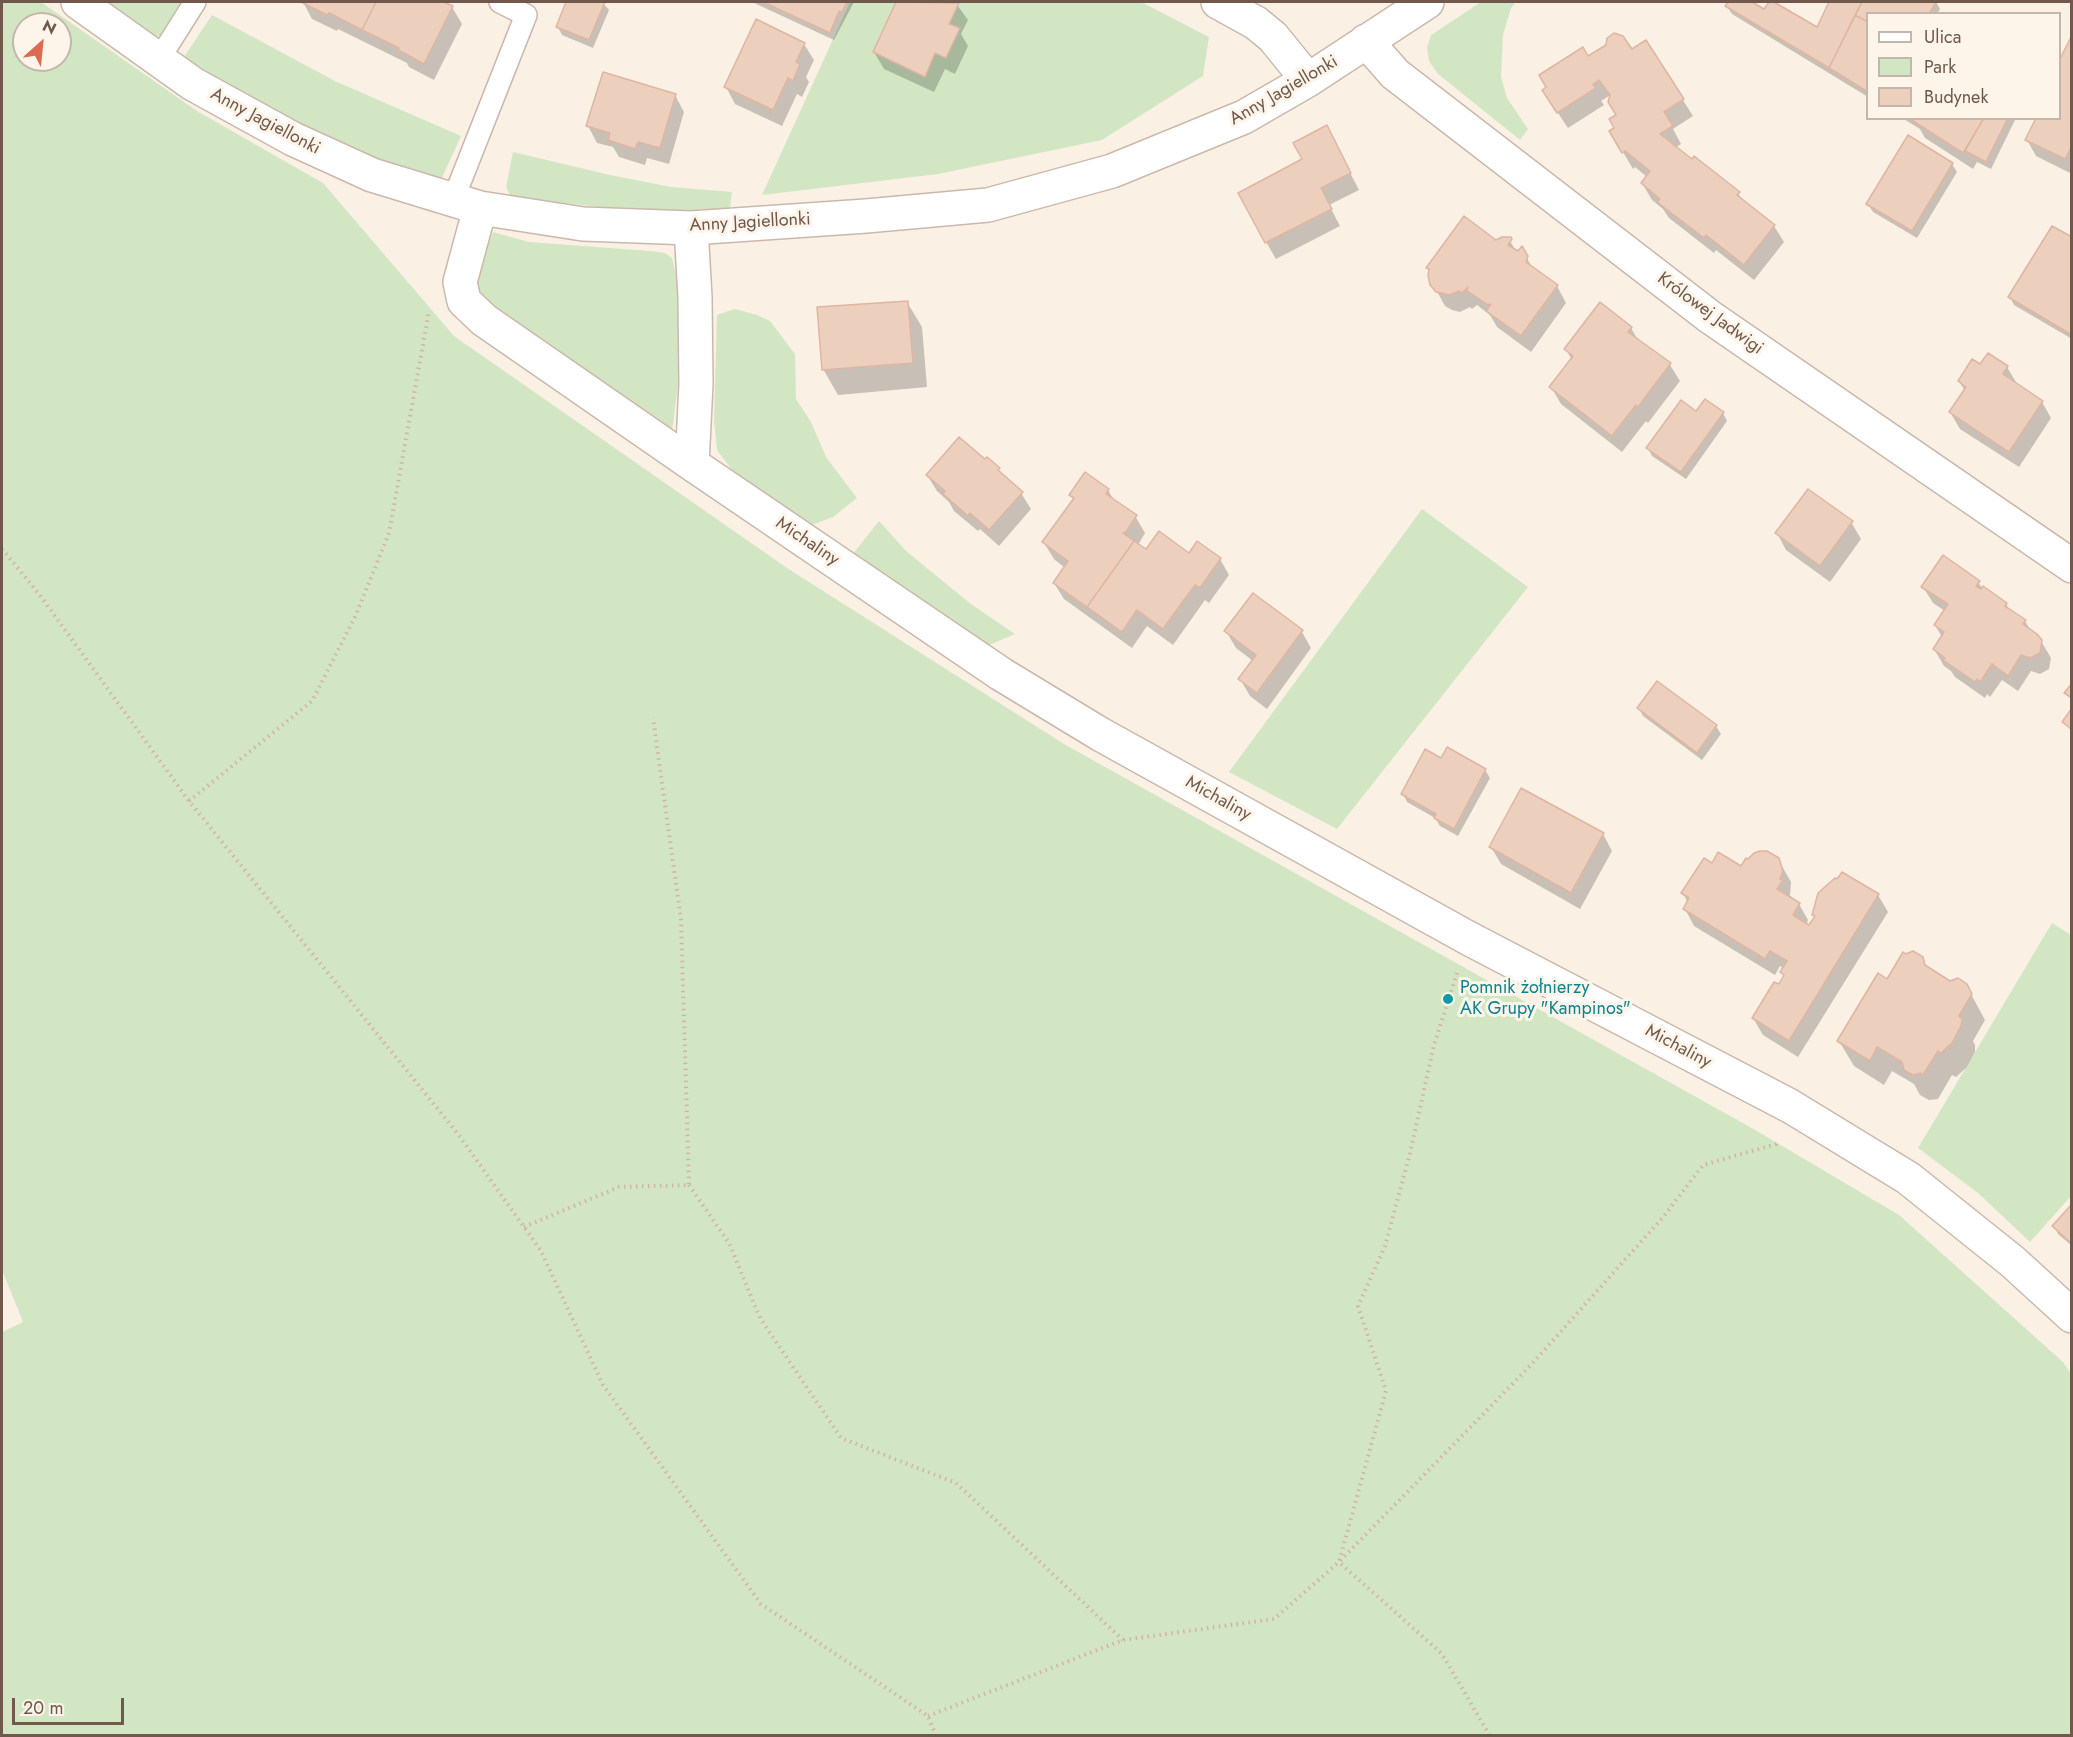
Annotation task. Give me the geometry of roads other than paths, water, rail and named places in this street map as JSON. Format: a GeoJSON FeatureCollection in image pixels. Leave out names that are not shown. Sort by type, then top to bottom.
{"type":"FeatureCollection","features":[{"type":"Feature","properties":{"kind":"street","name":"Anny Jagiellonki"},"geometry":{"type":"LineString","coordinates":[[78,2],[193,84],[293,139],[372,175],[466,204],[584,224],[691,228],[988,205],[1112,171],[1244,117],[1308,80],[1427,2]]}},
{"type":"Feature","properties":{"kind":"street"},"geometry":{"type":"LineString","coordinates":[[1218,2],[1256,23],[1273,37],[1308,80]]}},
{"type":"Feature","properties":{"kind":"street","name":"Królowej Jadwigi"},"geometry":{"type":"LineString","coordinates":[[1366,41],[1395,74],[1710,317],[2072,566]]}},
{"type":"Feature","properties":{"kind":"street","name":"Michaliny"},"geometry":{"type":"LineString","coordinates":[[466,204],[460,282],[464,301],[484,320],[1001,674],[1100,734],[1468,938],[1790,1106],[1908,1178],[2013,1262],[2072,1316]]}},
{"type":"Feature","properties":{"kind":"street"},"geometry":{"type":"LineString","coordinates":[[691,228],[696,384],[692,464]]}},
{"type":"Feature","properties":{"kind":"lane"},"geometry":{"type":"LineString","coordinates":[[159,59],[195,2]]}},
{"type":"Feature","properties":{"kind":"lane"},"geometry":{"type":"LineString","coordinates":[[466,204],[526,15],[500,2]]}},
{"type":"Feature","properties":{"kind":"place","name":"Pomnik żołnierzy AK Grupy \"Kampinos\""},"geometry":{"type":"Point","coordinates":[1448,999]}}]}
